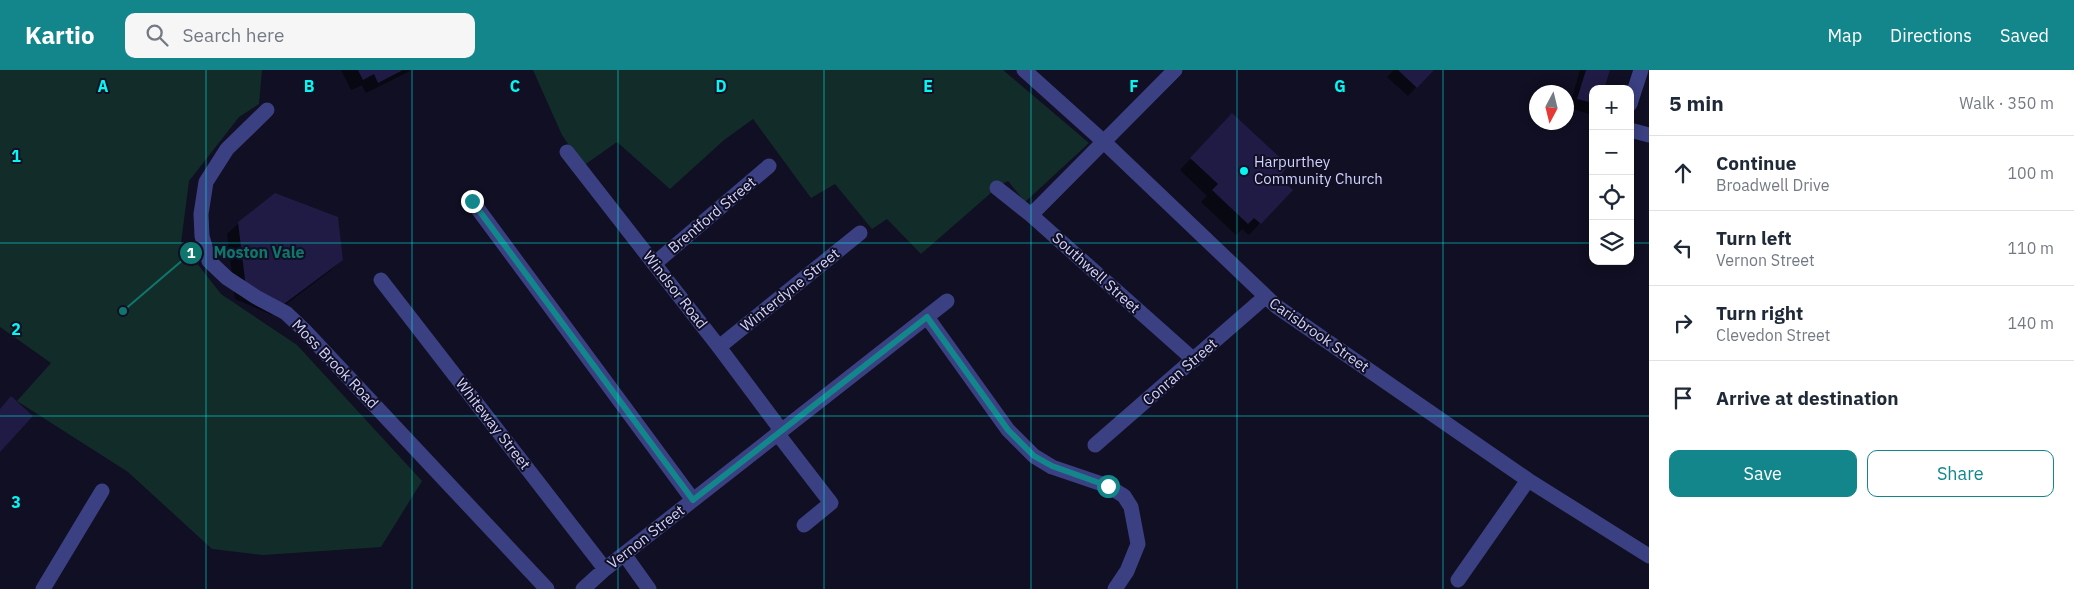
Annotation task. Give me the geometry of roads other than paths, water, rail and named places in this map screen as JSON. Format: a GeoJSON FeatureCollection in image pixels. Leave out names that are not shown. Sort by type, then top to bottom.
{"type":"FeatureCollection","features":[{"type":"Feature","properties":{"kind":"street","name":"Carisbrook Street"},"geometry":{"type":"LineString","coordinates":[[1024,70],[1103,141],[1265,298],[1528,480],[1649,556]]}},
{"type":"Feature","properties":{"kind":"street"},"geometry":{"type":"LineString","coordinates":[[1031,215],[1175,70]]}},
{"type":"Feature","properties":{"kind":"street"},"geometry":{"type":"LineString","coordinates":[[1634,92],[1641,70]]}},
{"type":"Feature","properties":{"kind":"street","name":"Moss Brook Road"},"geometry":{"type":"LineString","coordinates":[[267,110],[227,148],[206,182],[201,214],[202,236],[209,261],[227,278],[256,297],[286,313],[304,330],[547,589]]}},
{"type":"Feature","properties":{"kind":"street"},"geometry":{"type":"LineString","coordinates":[[1634,131],[1649,135]]}},
{"type":"Feature","properties":{"kind":"street","name":"Windsor Road"},"geometry":{"type":"LineString","coordinates":[[567,152],[719,347],[830,502],[804,525]]}},
{"type":"Feature","properties":{"kind":"street","name":"Brentford Street"},"geometry":{"type":"LineString","coordinates":[[654,264],[769,166]]}},
{"type":"Feature","properties":{"kind":"street","name":"Southwell Street"},"geometry":{"type":"LineString","coordinates":[[998,188],[1194,360]]}},
{"type":"Feature","properties":{"kind":"street"},"geometry":{"type":"LineString","coordinates":[[472,201],[693,500]]}},
{"type":"Feature","properties":{"kind":"street","name":"Winterdyne Street"},"geometry":{"type":"LineString","coordinates":[[719,347],[860,233]]}},
{"type":"Feature","properties":{"kind":"street","name":"Whiteway Street"},"geometry":{"type":"LineString","coordinates":[[380,280],[605,568]]}},
{"type":"Feature","properties":{"kind":"street","name":"Conran Street"},"geometry":{"type":"LineString","coordinates":[[1095,446],[1265,298]]}},
{"type":"Feature","properties":{"kind":"street","name":"Vernon Street"},"geometry":{"type":"LineString","coordinates":[[583,589],[605,568],[947,301]]}},
{"type":"Feature","properties":{"kind":"street"},"geometry":{"type":"LineString","coordinates":[[927,317],[1008,430],[1034,456],[1052,466],[1108,486],[1124,496],[1128,501],[1135,521],[1138,544],[1127,571],[1115,589]]}},
{"type":"Feature","properties":{"kind":"street"},"geometry":{"type":"LineString","coordinates":[[1458,580],[1528,480]]}},
{"type":"Feature","properties":{"kind":"street"},"geometry":{"type":"LineString","coordinates":[[43,589],[102,491]]}},
{"type":"Feature","properties":{"kind":"street"},"geometry":{"type":"LineString","coordinates":[[624,554],[649,589]]}},
{"type":"Feature","properties":{"kind":"place","name":"Harpurthey Community Church"},"geometry":{"type":"Point","coordinates":[1244,171]}},
{"type":"Feature","properties":{"kind":"place","name":"Moston Vale"},"geometry":{"type":"Point","coordinates":[123,311]}}]}
